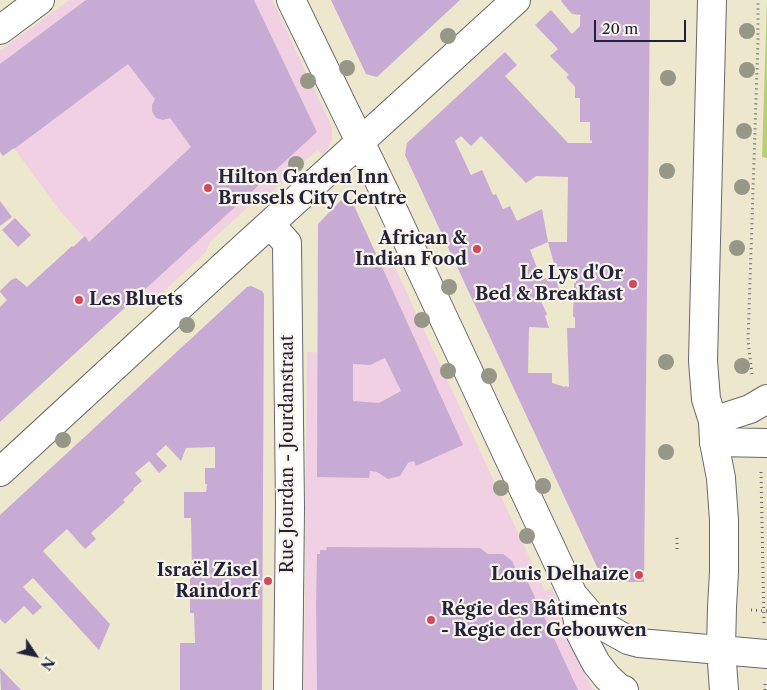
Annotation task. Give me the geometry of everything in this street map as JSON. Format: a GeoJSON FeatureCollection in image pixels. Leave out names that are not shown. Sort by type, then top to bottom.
{"type":"FeatureCollection","features":[{"type":"Feature","properties":{"kind":"main road"},"geometry":{"type":"LineString","coordinates":[[0,30],[40,0]]}},
{"type":"Feature","properties":{"kind":"main road"},"geometry":{"type":"LineString","coordinates":[[291,0],[386,195],[573,595],[580,632],[588,649],[607,677],[624,690]]}},
{"type":"Feature","properties":{"kind":"main road"},"geometry":{"type":"LineString","coordinates":[[0,472],[516,0]]}},
{"type":"Feature","properties":{"kind":"main road"},"geometry":{"type":"LineString","coordinates":[[712,0],[703,360],[706,400],[714,431],[721,478],[724,520],[722,607],[724,690]]}},
{"type":"Feature","properties":{"kind":"main road","name":"Rue Jourdan - Jourdanstraat"},"geometry":{"type":"LineString","coordinates":[[270,224],[287,243],[290,508],[288,690]]}},
{"type":"Feature","properties":{"kind":"main road"},"geometry":{"type":"LineString","coordinates":[[714,431],[758,404]]}},
{"type":"Feature","properties":{"kind":"main road"},"geometry":{"type":"LineString","coordinates":[[714,431],[758,443]]}},
{"type":"Feature","properties":{"kind":"main road"},"geometry":{"type":"LineString","coordinates":[[573,595],[592,618],[628,640],[639,643],[767,654]]}},
{"type":"Feature","properties":{"kind":"path"},"geometry":{"type":"LineString","coordinates":[[758,0],[758,52],[748,341],[758,404]]}},
{"type":"Feature","properties":{"kind":"path"},"geometry":{"type":"LineString","coordinates":[[758,443],[761,473],[764,611]]}},
{"type":"Feature","properties":{"kind":"path"},"geometry":{"type":"LineString","coordinates":[[677,538],[677,549]]}},
{"type":"Feature","properties":{"kind":"shaded area"},"geometry":{"type":"Polygon","coordinates":[[[69,0],[272,0],[332,127],[332,139],[323,156],[317,150],[270,193],[260,196],[210,242],[206,252],[148,306],[60,211],[0,129],[0,51],[69,0]]]}},
{"type":"Feature","properties":{"kind":"shaded area"},"geometry":{"type":"Polygon","coordinates":[[[396,252],[398,257],[392,261],[545,591],[552,588],[581,665],[593,690],[304,690],[307,352],[340,353],[349,275],[396,252]]]}},
{"type":"Feature","properties":{"kind":"green space"},"geometry":{"type":"Polygon","coordinates":[[[767,0],[767,158],[762,157],[767,0]]]}},
{"type":"Feature","properties":{"kind":"building"},"geometry":{"type":"Polygon","coordinates":[[[86,0],[254,0],[317,132],[0,422],[0,307],[7,300],[0,291],[11,280],[16,278],[27,287],[85,236],[89,242],[191,147],[170,118],[163,120],[156,118],[152,111],[155,99],[128,64],[14,149],[3,156],[0,152],[0,64],[86,0]]]}},
{"type":"Feature","properties":{"kind":"building"},"geometry":{"type":"Polygon","coordinates":[[[331,0],[460,0],[377,77],[366,74],[331,0]]]}},
{"type":"Feature","properties":{"kind":"building"},"geometry":{"type":"Polygon","coordinates":[[[650,0],[644,582],[604,582],[405,155],[407,143],[505,52],[517,65],[505,76],[568,143],[592,143],[592,140],[590,141],[590,122],[580,122],[580,98],[575,98],[575,87],[566,77],[569,75],[550,56],[558,49],[535,25],[551,10],[572,34],[580,26],[581,15],[572,14],[561,1],[650,0]],[[461,136],[455,141],[471,175],[482,170],[493,195],[496,194],[503,209],[510,206],[517,221],[542,209],[548,242],[567,242],[568,177],[536,176],[526,183],[481,136],[471,146],[461,136]],[[548,242],[530,250],[542,280],[556,273],[559,291],[540,299],[547,314],[545,316],[549,328],[529,327],[528,373],[552,373],[552,383],[569,387],[567,328],[575,328],[575,318],[573,316],[576,268],[555,267],[548,242]]]}},
{"type":"Feature","properties":{"kind":"building"},"geometry":{"type":"Polygon","coordinates":[[[342,199],[351,199],[463,445],[416,466],[414,461],[408,463],[400,476],[388,479],[377,472],[370,471],[369,478],[317,477],[318,224],[342,199]],[[385,358],[370,365],[353,364],[353,401],[379,403],[401,391],[385,358]]]}},
{"type":"Feature","properties":{"kind":"building"},"geometry":{"type":"Polygon","coordinates":[[[0,201],[12,217],[0,226],[0,201]]]}},
{"type":"Feature","properties":{"kind":"building"},"geometry":{"type":"Polygon","coordinates":[[[15,218],[31,235],[18,247],[2,230],[15,218]]]}},
{"type":"Feature","properties":{"kind":"building"},"geometry":{"type":"Polygon","coordinates":[[[251,286],[262,291],[264,294],[262,690],[180,690],[180,643],[195,643],[194,613],[190,613],[190,570],[192,568],[191,518],[184,518],[184,492],[206,492],[205,468],[215,468],[215,447],[186,448],[181,461],[166,445],[156,454],[167,466],[159,473],[149,461],[135,473],[142,481],[123,500],[125,502],[91,533],[96,539],[85,549],[67,529],[43,551],[110,624],[99,650],[33,578],[23,587],[42,607],[33,615],[24,606],[5,624],[0,619],[0,515],[247,287],[251,286]]]}},
{"type":"Feature","properties":{"kind":"building","name":"Régie des Bâtiments - Regie der Gebouwen"},"geometry":{"type":"Polygon","coordinates":[[[327,547],[480,548],[488,554],[503,554],[512,561],[518,573],[526,578],[578,690],[317,690],[317,554],[320,554],[320,550],[326,550],[327,547]]]}},
{"type":"Feature","properties":{"kind":"building"},"geometry":{"type":"Polygon","coordinates":[[[0,668],[21,690],[1,690],[0,668]]]}},
{"type":"Feature","properties":{"kind":"place","name":"Hilton Garden Inn Brussels City Centre"},"geometry":{"type":"Point","coordinates":[208,188]}},
{"type":"Feature","properties":{"kind":"place","name":"African & Indian Food"},"geometry":{"type":"Point","coordinates":[477,249]}},
{"type":"Feature","properties":{"kind":"place","name":"Le Lys d'Or Bed & Breakfast"},"geometry":{"type":"Point","coordinates":[633,284]}},
{"type":"Feature","properties":{"kind":"place","name":"Les Bluets"},"geometry":{"type":"Point","coordinates":[79,300]}},
{"type":"Feature","properties":{"kind":"place","name":"Louis Delhaize"},"geometry":{"type":"Point","coordinates":[639,575]}},
{"type":"Feature","properties":{"kind":"place","name":"Israël Zisel Raindorf"},"geometry":{"type":"Point","coordinates":[268,581]}},
{"type":"Feature","properties":{"kind":"place","name":"Régie des Bâtiments - Regie der Gebouwen"},"geometry":{"type":"Point","coordinates":[431,620]}}]}
